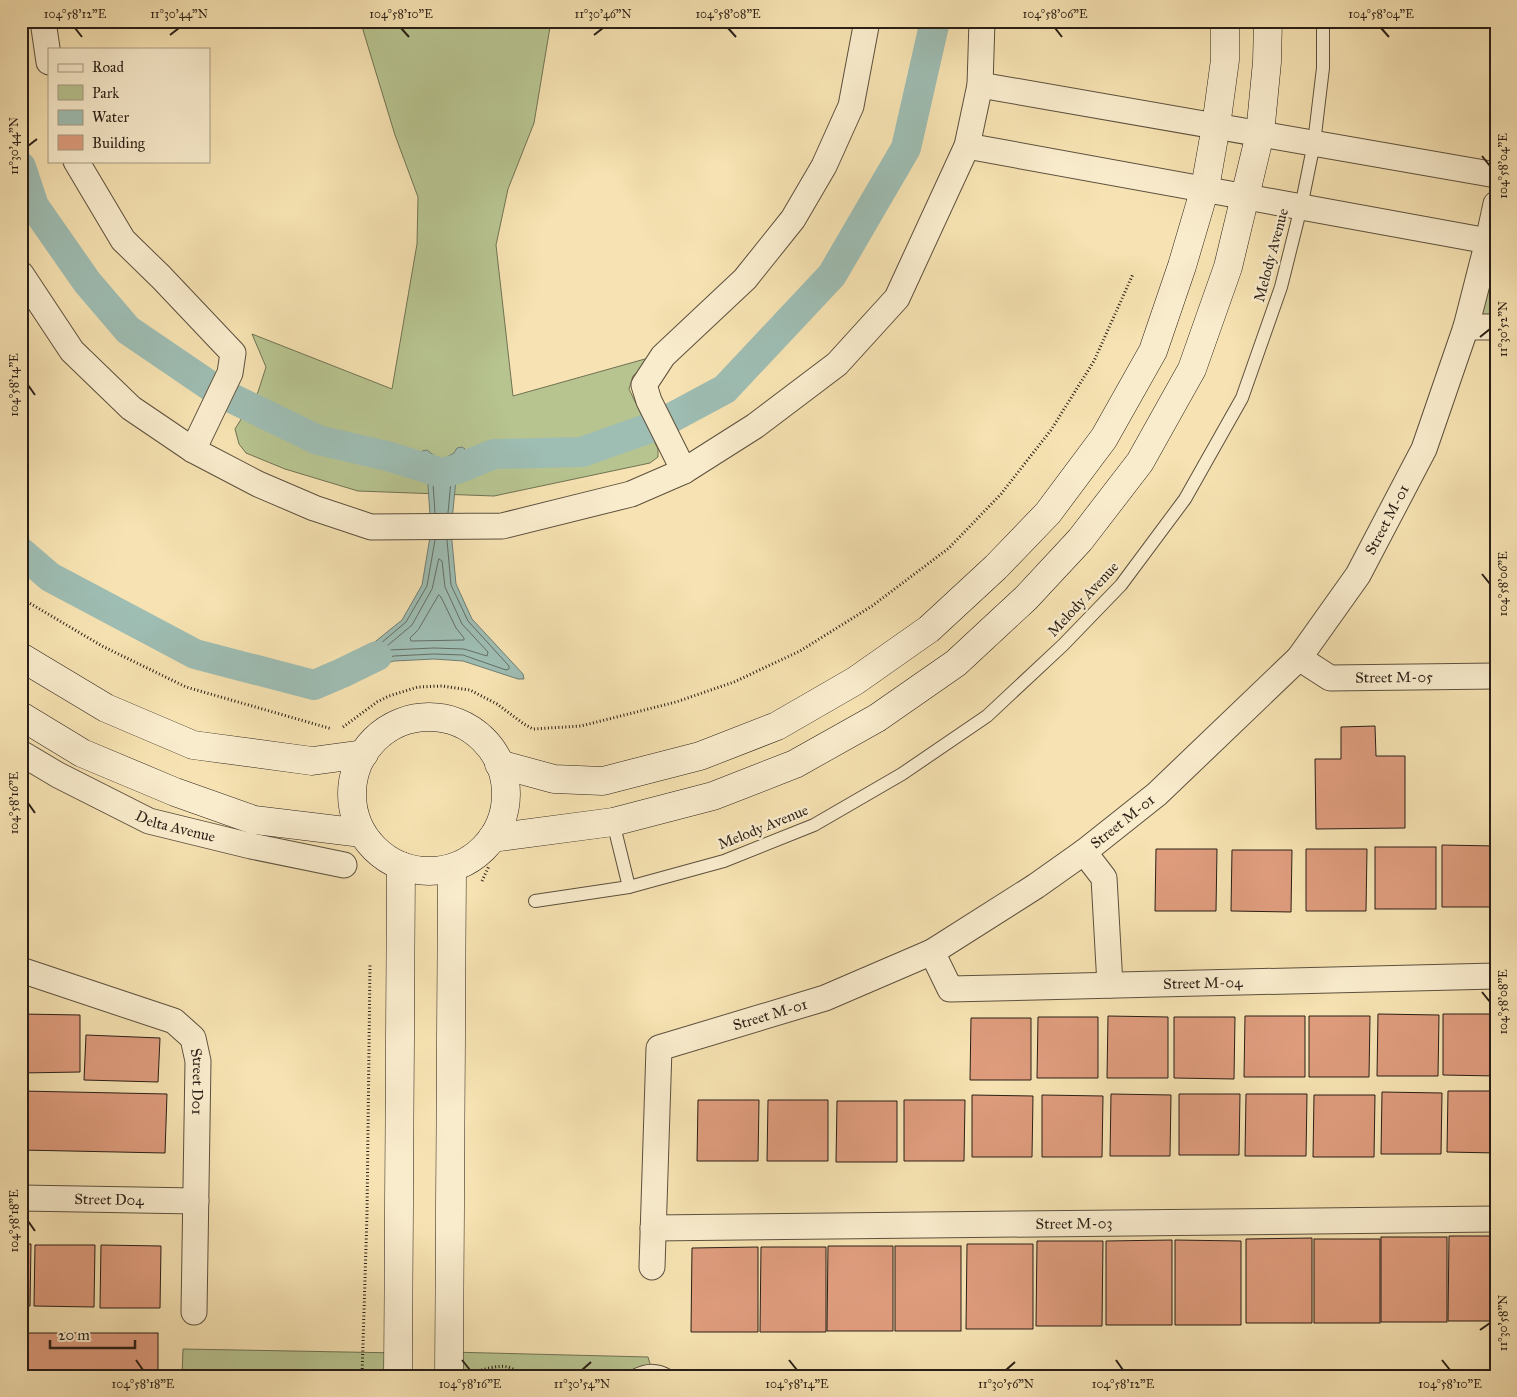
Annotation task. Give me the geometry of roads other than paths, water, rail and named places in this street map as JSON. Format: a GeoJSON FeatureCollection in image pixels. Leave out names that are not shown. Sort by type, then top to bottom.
{"type":"FeatureCollection","features":[{"type":"Feature","properties":{"kind":"street"},"geometry":{"type":"LineString","coordinates":[[43,21],[48,55]]}},
{"type":"Feature","properties":{"kind":"street"},"geometry":{"type":"LineString","coordinates":[[684,471],[649,401],[644,385],[663,356],[745,279],[793,219],[824,166],[851,106],[867,21]]}},
{"type":"Feature","properties":{"kind":"street"},"geometry":{"type":"LineString","coordinates":[[21,274],[72,351],[131,408],[193,450],[258,484],[314,508],[371,527],[502,526],[631,494],[684,471],[755,426],[838,364],[897,298],[967,146],[980,85],[982,21]]}},
{"type":"Feature","properties":{"kind":"street"},"geometry":{"type":"LineString","coordinates":[[499,764],[554,779],[602,781],[700,756],[777,726],[855,681],[929,630],[996,567],[1048,513],[1104,438],[1153,352],[1182,266],[1205,188],[1225,60],[1225,21]]}},
{"type":"Feature","properties":{"kind":"street"},"geometry":{"type":"LineString","coordinates":[[492,838],[613,822],[713,796],[795,764],[877,718],[956,663],[1026,598],[1080,540],[1140,462],[1192,369],[1228,267],[1260,134],[1267,62],[1268,21]]}},
{"type":"Feature","properties":{"kind":"street"},"geometry":{"type":"LineString","coordinates":[[980,85],[1496,175]]}},
{"type":"Feature","properties":{"kind":"street"},"geometry":{"type":"LineString","coordinates":[[967,146],[1488,241]]}},
{"type":"Feature","properties":{"kind":"street"},"geometry":{"type":"LineString","coordinates":[[77,162],[123,240],[233,353],[230,373],[193,450]]}},
{"type":"Feature","properties":{"kind":"street","name":"Street M-01"},"geometry":{"type":"LineString","coordinates":[[652,1267],[659,1048],[825,998],[932,952],[1036,886],[1084,852],[1157,794],[1299,658],[1358,575],[1424,449],[1466,327],[1496,204]]}},
{"type":"Feature","properties":{"kind":"street"},"geometry":{"type":"LineString","coordinates":[[1466,327],[1496,327]]}},
{"type":"Feature","properties":{"kind":"street"},"geometry":{"type":"LineString","coordinates":[[21,656],[106,708],[193,744],[312,760],[364,754]]}},
{"type":"Feature","properties":{"kind":"street","name":"Street M-05"},"geometry":{"type":"LineString","coordinates":[[1299,658],[1330,678],[1496,676]]}},
{"type":"Feature","properties":{"kind":"street"},"geometry":{"type":"LineString","coordinates":[[21,716],[82,753],[175,792],[254,820],[362,833]]}},
{"type":"Feature","properties":{"kind":"street"},"geometry":{"type":"LineString","coordinates":[[429,717],[452,721],[474,732],[491,749],[499,764],[506,784],[506,799],[502,816],[492,838],[480,851],[452,869],[424,871],[401,866],[379,853],[362,833],[355,819],[352,792],[356,771],[366,749],[384,732],[405,721],[429,717]]}},
{"type":"Feature","properties":{"kind":"street","name":"Delta Avenue"},"geometry":{"type":"LineString","coordinates":[[21,753],[149,821],[251,846],[344,865]]}},
{"type":"Feature","properties":{"kind":"street"},"geometry":{"type":"LineString","coordinates":[[1084,852],[1104,878],[1110,985]]}},
{"type":"Feature","properties":{"kind":"street"},"geometry":{"type":"LineString","coordinates":[[398,1376],[401,866]]}},
{"type":"Feature","properties":{"kind":"street"},"geometry":{"type":"LineString","coordinates":[[452,869],[461,1374]]}},
{"type":"Feature","properties":{"kind":"street","name":"Street M-04"},"geometry":{"type":"LineString","coordinates":[[932,952],[950,989],[1496,976]]}},
{"type":"Feature","properties":{"kind":"street","name":"Street D01"},"geometry":{"type":"LineString","coordinates":[[21,970],[174,1022],[193,1038],[198,1060],[194,1312]]}},
{"type":"Feature","properties":{"kind":"street","name":"Street D04"},"geometry":{"type":"LineString","coordinates":[[21,1198],[196,1201]]}},
{"type":"Feature","properties":{"kind":"street","name":"Street M-03"},"geometry":{"type":"LineString","coordinates":[[653,1228],[1496,1219]]}},
{"type":"Feature","properties":{"kind":"lane","name":"Melody Avenue"},"geometry":{"type":"LineString","coordinates":[[535,901],[628,887],[724,861],[814,826],[902,774],[988,716],[1063,646],[1121,584],[1185,499],[1242,398],[1281,287],[1301,207],[1314,143],[1324,68],[1324,21]]}},
{"type":"Feature","properties":{"kind":"lane"},"geometry":{"type":"LineString","coordinates":[[251,846],[254,820]]}},
{"type":"Feature","properties":{"kind":"lane"},"geometry":{"type":"LineString","coordinates":[[613,822],[628,887]]}},
{"type":"Feature","properties":{"kind":"lane"},"geometry":{"type":"LineString","coordinates":[[634,1376],[641,1372],[652,1370],[669,1376]]}},
{"type":"Feature","properties":{"kind":"water"},"geometry":{"type":"Polygon","coordinates":[[[462,447],[465,449],[465,460],[457,469],[451,531],[456,584],[472,619],[523,674],[524,679],[518,679],[463,661],[434,659],[394,661],[349,674],[342,673],[345,666],[402,620],[422,585],[431,531],[427,470],[421,461],[422,451],[427,450],[436,457],[443,459],[454,453],[457,448],[462,447]]]}},
{"type":"Feature","properties":{"kind":"waterway"},"geometry":{"type":"LineString","coordinates":[[21,167],[34,206],[87,282],[128,330],[219,392],[318,440],[387,456],[442,473],[494,454],[582,452],[658,425],[725,389],[832,275],[906,148],[935,21]]}},
{"type":"Feature","properties":{"kind":"waterway"},"geometry":{"type":"LineString","coordinates":[[21,552],[50,577],[195,654],[314,685],[377,656]]}}]}
